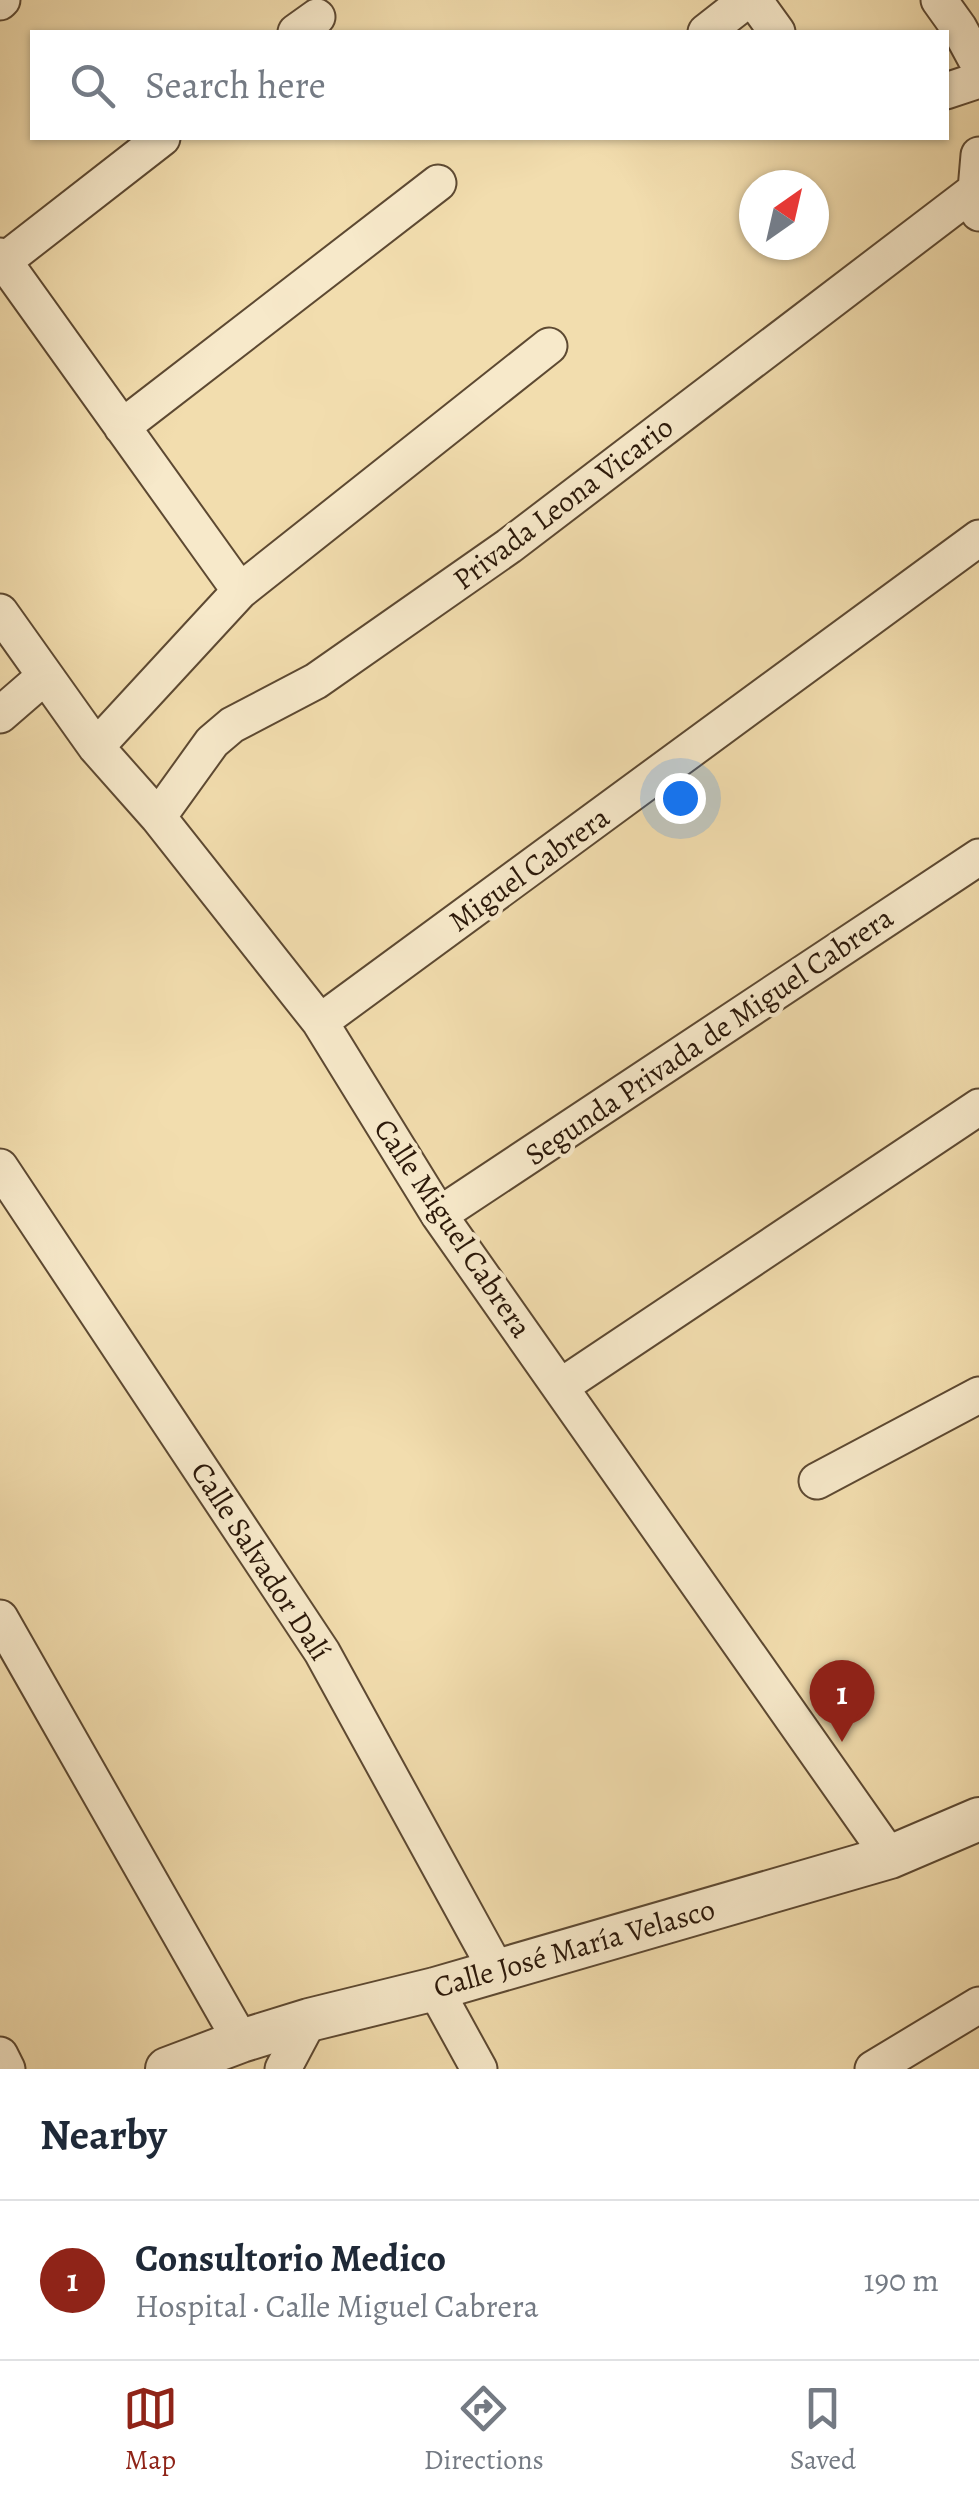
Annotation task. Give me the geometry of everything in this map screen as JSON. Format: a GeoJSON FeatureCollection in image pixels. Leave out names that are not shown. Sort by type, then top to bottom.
{"type":"FeatureCollection","features":[{"type":"Feature","properties":{"kind":"street"},"geometry":{"type":"LineString","coordinates":[[709,30],[750,0],[776,30]]}},
{"type":"Feature","properties":{"kind":"street"},"geometry":{"type":"LineString","coordinates":[[939,0],[979,65]]}},
{"type":"Feature","properties":{"kind":"street"},"geometry":{"type":"LineString","coordinates":[[949,90],[979,80]]}},
{"type":"Feature","properties":{"kind":"street"},"geometry":{"type":"LineString","coordinates":[[159,140],[2,259],[240,592]]}},
{"type":"Feature","properties":{"kind":"street"},"geometry":{"type":"LineString","coordinates":[[977,204],[979,155]]}},
{"type":"Feature","properties":{"kind":"street"},"geometry":{"type":"LineString","coordinates":[[122,427],[438,183]]}},
{"type":"Feature","properties":{"kind":"street","name":"Privada Leona Vicario"},"geometry":{"type":"LineString","coordinates":[[158,816],[212,742],[232,725],[316,682],[977,204]]}},
{"type":"Feature","properties":{"kind":"street"},"geometry":{"type":"LineString","coordinates":[[96,747],[240,592],[549,346]]}},
{"type":"Feature","properties":{"kind":"street","name":"Miguel Cabrera"},"geometry":{"type":"LineString","coordinates":[[320,1022],[979,538]]}},
{"type":"Feature","properties":{"kind":"street","name":"Calle Miguel Cabrera"},"geometry":{"type":"LineString","coordinates":[[0,612],[96,747],[158,816],[320,1022],[439,1215],[890,1857]]}},
{"type":"Feature","properties":{"kind":"street"},"geometry":{"type":"LineString","coordinates":[[0,715],[45,676]]}},
{"type":"Feature","properties":{"kind":"street","name":"Segunda Privada de Miguel Cabrera"},"geometry":{"type":"LineString","coordinates":[[439,1215],[979,857]]}},
{"type":"Feature","properties":{"kind":"street"},"geometry":{"type":"LineString","coordinates":[[560,1386],[979,1107]]}},
{"type":"Feature","properties":{"kind":"street","name":"Calle Salvador Dalí"},"geometry":{"type":"LineString","coordinates":[[0,1167],[322,1652],[497,1971]]}},
{"type":"Feature","properties":{"kind":"street"},"geometry":{"type":"LineString","coordinates":[[817,1481],[979,1395]]}},
{"type":"Feature","properties":{"kind":"street"},"geometry":{"type":"LineString","coordinates":[[0,1618],[241,2041]]}},
{"type":"Feature","properties":{"kind":"street","name":"Calle José María Velasco"},"geometry":{"type":"LineString","coordinates":[[167,2069],[310,2020],[436,1989],[890,1857],[979,1820]]}},
{"type":"Feature","properties":{"kind":"street"},"geometry":{"type":"LineString","coordinates":[[436,1989],[479,2069]]}},
{"type":"Feature","properties":{"kind":"street"},"geometry":{"type":"LineString","coordinates":[[872,2069],[979,2005]]}},
{"type":"Feature","properties":{"kind":"street"},"geometry":{"type":"LineString","coordinates":[[283,2069],[310,2020]]}},
{"type":"Feature","properties":{"kind":"street"},"geometry":{"type":"LineString","coordinates":[[0,2055],[8,2069]]}},
{"type":"Feature","properties":{"kind":"place","name":"Consultorio Medico"},"geometry":{"type":"Point","coordinates":[842,1742]}}]}
